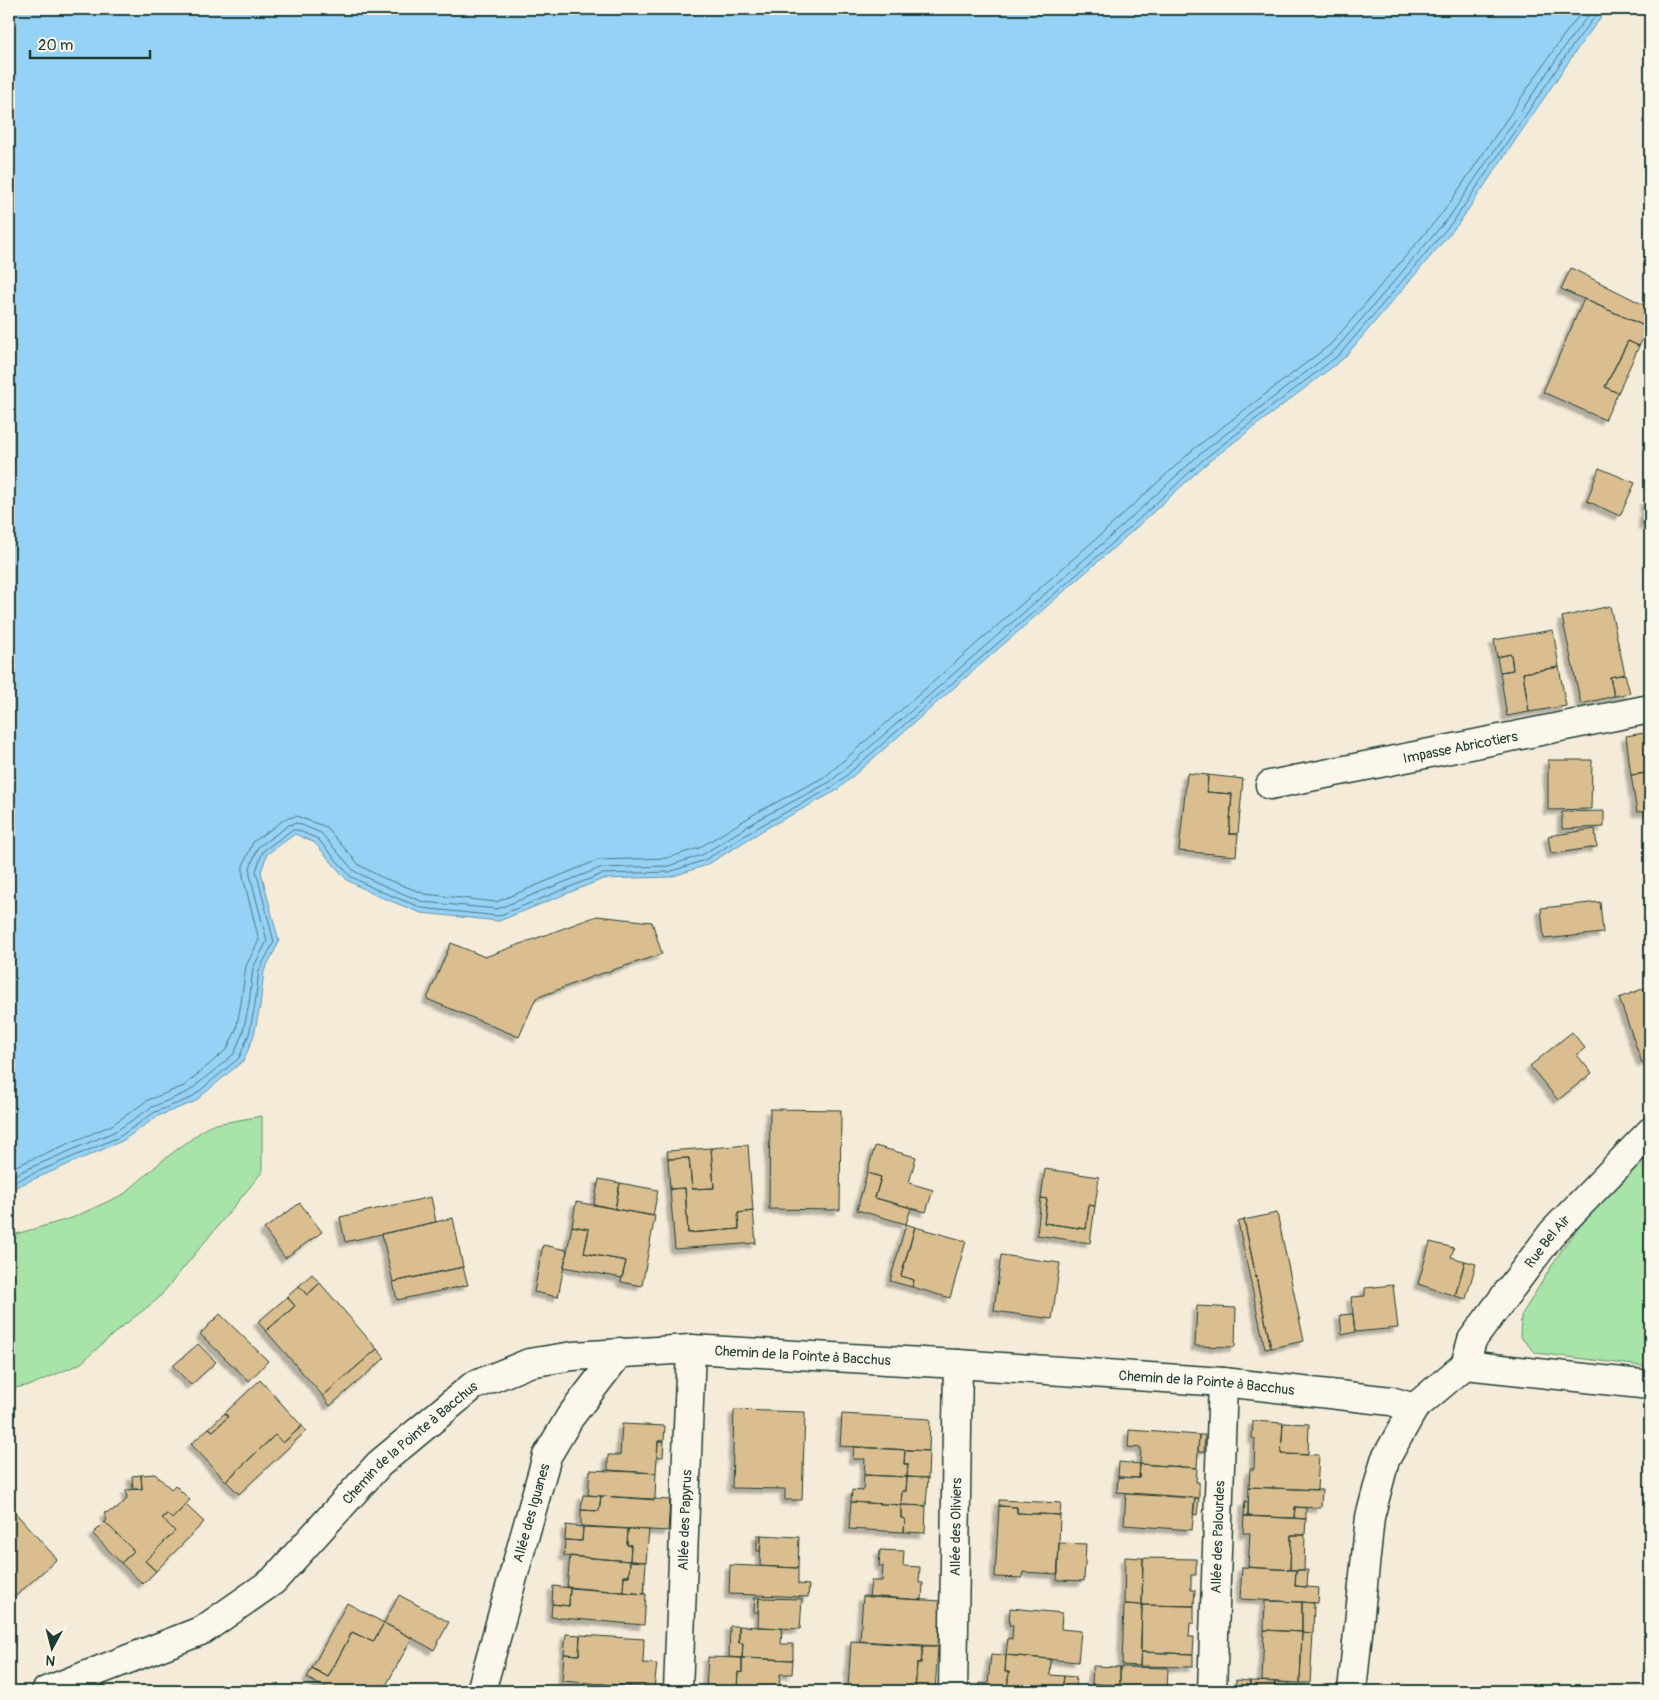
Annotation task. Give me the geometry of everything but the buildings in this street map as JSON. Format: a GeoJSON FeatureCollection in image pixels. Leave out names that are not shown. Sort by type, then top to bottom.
{"type":"FeatureCollection","features":[{"type":"Feature","properties":{"kind":"street","name":"Impasse Abricotiers"},"geometry":{"type":"LineString","coordinates":[[1270,785],[1650,709]]}},
{"type":"Feature","properties":{"kind":"street","name":"Rue Bel Air"},"geometry":{"type":"LineString","coordinates":[[1465,1365],[1472,1340],[1553,1232],[1650,1132]]}},
{"type":"Feature","properties":{"kind":"street","name":"Chemin de la Pointe à Bacchus"},"geometry":{"type":"LineString","coordinates":[[46,1691],[203,1630],[273,1581],[379,1464],[472,1386],[529,1363],[573,1356],[620,1352],[691,1350],[958,1364],[1223,1382],[1392,1401],[1414,1408]]}},
{"type":"Feature","properties":{"kind":"street","name":"Allée des Papyrus"},"geometry":{"type":"LineString","coordinates":[[678,1691],[691,1350]]}},
{"type":"Feature","properties":{"kind":"street","name":"Allée des Iguanes"},"geometry":{"type":"LineString","coordinates":[[481,1691],[547,1456],[570,1417],[620,1352]]}},
{"type":"Feature","properties":{"kind":"street","name":"Allée des Oliviers"},"geometry":{"type":"LineString","coordinates":[[953,1691],[958,1364]]}},
{"type":"Feature","properties":{"kind":"street"},"geometry":{"type":"LineString","coordinates":[[1352,1691],[1370,1517],[1386,1460],[1414,1408],[1465,1365],[1650,1385]]}},
{"type":"Feature","properties":{"kind":"street","name":"Allée des Palourdes"},"geometry":{"type":"LineString","coordinates":[[1212,1691],[1223,1382]]}},
{"type":"Feature","properties":{"kind":"green space"},"geometry":{"type":"Polygon","coordinates":[[[262,1116],[262,1172],[158,1299],[119,1329],[80,1364],[31,1385],[9,1389],[9,1236],[72,1218],[124,1194],[163,1160],[210,1125],[262,1116]]]}},
{"type":"Feature","properties":{"kind":"green space"},"geometry":{"type":"Polygon","coordinates":[[[1650,1150],[1650,1367],[1536,1353],[1520,1337],[1521,1316],[1564,1246],[1626,1169],[1650,1150]]]}},
{"type":"Feature","properties":{"kind":"water"},"geometry":{"type":"Polygon","coordinates":[[[9,9],[1607,9],[1578,48],[1459,223],[1344,358],[1207,463],[1118,544],[836,791],[765,829],[707,865],[670,877],[603,879],[499,921],[421,913],[373,894],[347,880],[315,843],[295,834],[267,854],[261,872],[279,942],[264,971],[254,1035],[244,1060],[194,1102],[158,1116],[122,1141],[9,1190],[9,9]]]}}]}
